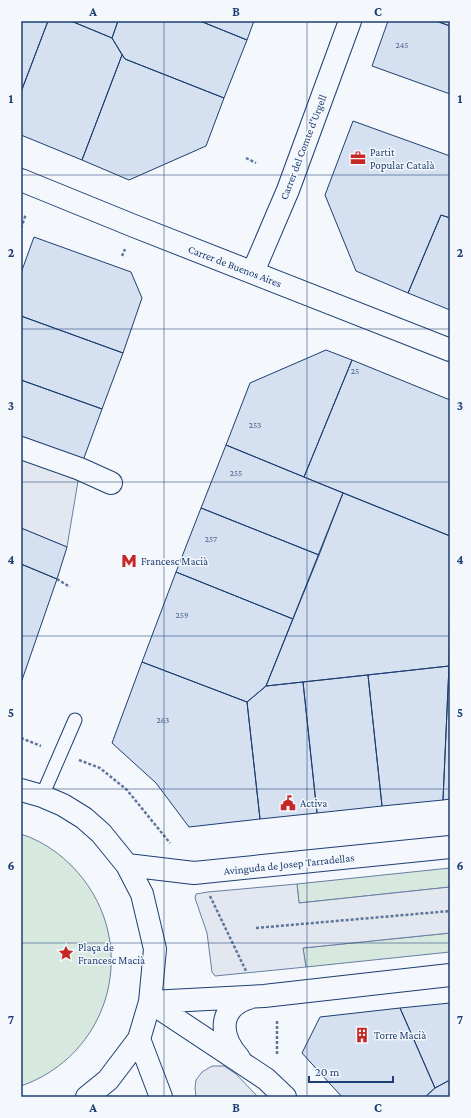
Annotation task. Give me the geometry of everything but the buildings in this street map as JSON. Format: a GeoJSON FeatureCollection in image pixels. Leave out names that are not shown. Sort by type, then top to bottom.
{"type":"FeatureCollection","features":[{"type":"Feature","properties":{"kind":"main road","name":"Carrer del Comte d'Urgell"},"geometry":{"type":"LineString","coordinates":[[253,272],[288,190],[350,21]]}},
{"type":"Feature","properties":{"kind":"main road","name":"Carrer de Buenos Aires"},"geometry":{"type":"LineString","coordinates":[[21,180],[450,350]]}},
{"type":"Feature","properties":{"kind":"main road"},"geometry":{"type":"LineString","coordinates":[[21,448],[80,469],[111,483]]}},
{"type":"Feature","properties":{"kind":"main road"},"geometry":{"type":"LineString","coordinates":[[21,790],[42,796],[84,818],[101,833],[127,865],[142,894],[155,949],[150,1002],[139,1039],[108,1080],[87,1097]]}},
{"type":"Feature","properties":{"kind":"main road","name":"Avinguda de Josep Tarradellas"},"geometry":{"type":"LineString","coordinates":[[127,865],[194,873],[450,847]]}},
{"type":"Feature","properties":{"kind":"main road"},"geometry":{"type":"LineString","coordinates":[[150,1002],[253,997],[450,975]]}},
{"type":"Feature","properties":{"kind":"main road"},"geometry":{"type":"LineString","coordinates":[[246,1065],[226,1040],[225,1026],[226,1019],[234,1006],[241,1001],[253,997]]}},
{"type":"Feature","properties":{"kind":"main road"},"geometry":{"type":"LineString","coordinates":[[150,1002],[266,1079],[285,1097]]}},
{"type":"Feature","properties":{"kind":"main road"},"geometry":{"type":"LineString","coordinates":[[139,1039],[161,1097]]}},
{"type":"Feature","properties":{"kind":"lane"},"geometry":{"type":"LineString","coordinates":[[42,796],[76,720]]}},
{"type":"Feature","properties":{"kind":"path"},"geometry":{"type":"LineString","coordinates":[[246,158],[256,162]]}},
{"type":"Feature","properties":{"kind":"path"},"geometry":{"type":"LineString","coordinates":[[21,228],[26,214]]}},
{"type":"Feature","properties":{"kind":"path"},"geometry":{"type":"LineString","coordinates":[[57,579],[70,587]]}},
{"type":"Feature","properties":{"kind":"path"},"geometry":{"type":"LineString","coordinates":[[21,738],[27,740]]}},
{"type":"Feature","properties":{"kind":"path"},"geometry":{"type":"LineString","coordinates":[[100,768],[127,790],[170,844]]}},
{"type":"Feature","properties":{"kind":"path"},"geometry":{"type":"LineString","coordinates":[[208,892],[247,972]]}},
{"type":"Feature","properties":{"kind":"path"},"geometry":{"type":"LineString","coordinates":[[256,928],[450,911]]}},
{"type":"Feature","properties":{"kind":"path"},"geometry":{"type":"LineString","coordinates":[[276,1014],[277,1058]]}},
{"type":"Feature","properties":{"kind":"shaded area"},"geometry":{"type":"Polygon","coordinates":[[[21,448],[80,469],[67,547],[21,528],[21,448]]]}},
{"type":"Feature","properties":{"kind":"shaded area","name":"Plaça de Francesc Macià"},"geometry":{"type":"Polygon","coordinates":[[[21,834],[30,837],[56,852],[78,872],[84,880],[101,909],[109,939],[111,969],[105,999],[93,1027],[75,1051],[51,1072],[21,1086],[21,834]]]}},
{"type":"Feature","properties":{"kind":"shaded area"},"geometry":{"type":"Polygon","coordinates":[[[450,868],[450,887],[299,903],[297,884],[450,868]]]}},
{"type":"Feature","properties":{"kind":"shaded area"},"geometry":{"type":"Polygon","coordinates":[[[297,884],[299,903],[450,887],[450,933],[303,948],[306,967],[215,976],[212,972],[207,933],[195,898],[196,894],[297,884]]]}},
{"type":"Feature","properties":{"kind":"shaded area"},"geometry":{"type":"Polygon","coordinates":[[[450,933],[450,952],[306,967],[303,948],[450,933]]]}},
{"type":"Feature","properties":{"kind":"shaded area"},"geometry":{"type":"Polygon","coordinates":[[[212,1066],[224,1066],[236,1074],[258,1097],[196,1097],[196,1080],[202,1072],[212,1066]]]}},
{"type":"Feature","properties":{"kind":"place","name":"Partit Popular Català"},"geometry":{"type":"Point","coordinates":[358,158]}},
{"type":"Feature","properties":{"kind":"place","name":"Francesc Macià"},"geometry":{"type":"Point","coordinates":[129,561]}},
{"type":"Feature","properties":{"kind":"place","name":"Activa"},"geometry":{"type":"Point","coordinates":[288,803]}},
{"type":"Feature","properties":{"kind":"place","name":"Plaça de Francesc Macià"},"geometry":{"type":"Point","coordinates":[66,953]}},
{"type":"Feature","properties":{"kind":"place","name":"Torre Macià"},"geometry":{"type":"Point","coordinates":[362,1035]}}]}
